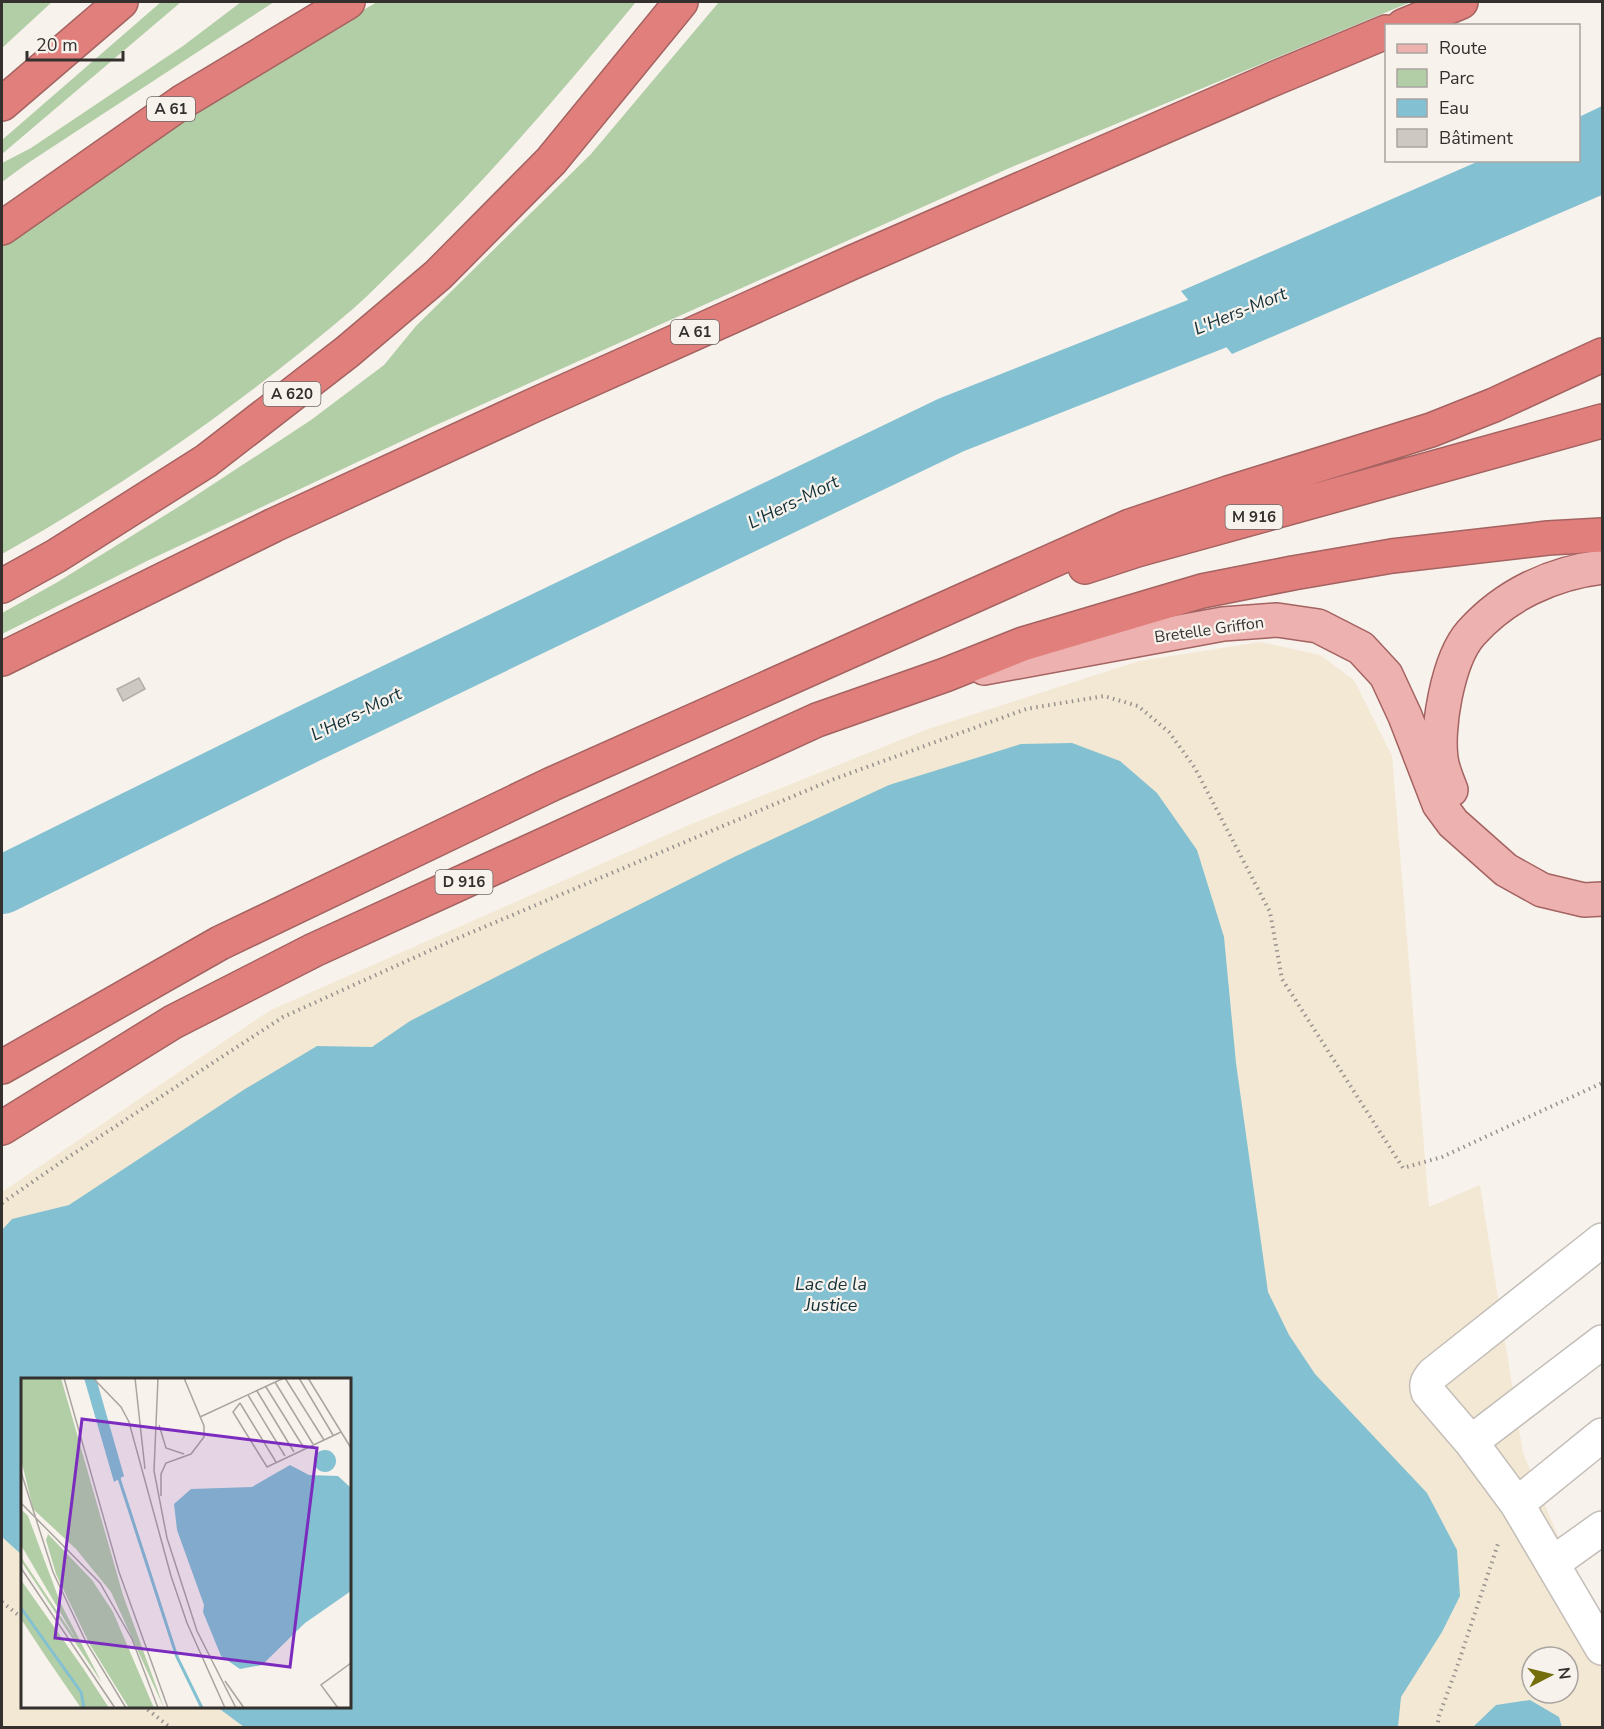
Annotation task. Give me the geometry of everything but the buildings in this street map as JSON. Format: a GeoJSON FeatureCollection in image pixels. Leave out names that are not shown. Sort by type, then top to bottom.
{"type":"FeatureCollection","features":[{"type":"Feature","properties":{"kind":"highway"},"geometry":{"type":"LineString","coordinates":[[2,104],[121,2]]}},
{"type":"Feature","properties":{"kind":"highway","name":"A 61"},"geometry":{"type":"LineString","coordinates":[[2,228],[182,102],[348,2]]}},
{"type":"Feature","properties":{"kind":"highway","name":"A 620"},"geometry":{"type":"LineString","coordinates":[[2,586],[56,556],[206,461],[347,352],[438,275],[551,161],[681,2]]}},
{"type":"Feature","properties":{"kind":"highway"},"geometry":{"type":"LineString","coordinates":[[1408,24],[1461,2]]}},
{"type":"Feature","properties":{"kind":"highway","name":"A 61"},"geometry":{"type":"LineString","coordinates":[[2,659],[274,525],[532,406],[853,261],[1385,32]]}},
{"type":"Feature","properties":{"kind":"highway"},"geometry":{"type":"LineString","coordinates":[[2,1067],[220,943],[552,784],[1130,526],[1431,430],[1494,405],[1602,355]]}},
{"type":"Feature","properties":{"kind":"highway","name":"M 916"},"geometry":{"type":"LineString","coordinates":[[910,626],[1137,550],[1602,421]]}},
{"type":"Feature","properties":{"kind":"highway"},"geometry":{"type":"LineString","coordinates":[[945,675],[1023,644],[1202,591],[1392,556],[1548,538],[1602,536]]}},
{"type":"Feature","properties":{"kind":"highway","name":"D 916"},"geometry":{"type":"LineString","coordinates":[[2,1127],[173,1022],[314,950],[817,720],[945,675]]}},
{"type":"Feature","properties":{"kind":"main road","name":"Bretelle Griffon"},"geometry":{"type":"LineString","coordinates":[[1466,834],[1442,763],[1441,719],[1450,672],[1455,662],[1470,634],[1504,604],[1534,585],[1583,569],[1602,567]]}},
{"type":"Feature","properties":{"kind":"main road","name":"Bretelle Griffon"},"geometry":{"type":"LineString","coordinates":[[945,675],[1223,624],[1277,620],[1318,626],[1361,648],[1386,675],[1405,716],[1439,804],[1453,823],[1506,870],[1542,890],[1584,900],[1602,899]]}},
{"type":"Feature","properties":{"kind":"lane"},"geometry":{"type":"LineString","coordinates":[[1600,1636],[1517,1504],[1471,1442],[1428,1392],[1426,1386],[1428,1380],[1602,1240]]}},
{"type":"Feature","properties":{"kind":"lane"},"geometry":{"type":"LineString","coordinates":[[1471,1442],[1602,1342]]}},
{"type":"Feature","properties":{"kind":"lane"},"geometry":{"type":"LineString","coordinates":[[1517,1504],[1602,1434]]}},
{"type":"Feature","properties":{"kind":"lane"},"geometry":{"type":"LineString","coordinates":[[1553,1563],[1602,1528]]}},
{"type":"Feature","properties":{"kind":"path"},"geometry":{"type":"LineString","coordinates":[[2,1203],[79,1149],[283,1017],[451,941],[834,779],[1026,709],[1104,696],[1138,706],[1168,732],[1195,768],[1270,912],[1282,978],[1403,1168],[1442,1158],[1602,1083]]}},
{"type":"Feature","properties":{"kind":"path"},"geometry":{"type":"LineString","coordinates":[[1437,1728],[1439,1716],[1499,1544],[1498,1536]]}},
{"type":"Feature","properties":{"kind":"path"},"geometry":{"type":"LineString","coordinates":[[2,1602],[21,1617]]}},
{"type":"Feature","properties":{"kind":"path"},"geometry":{"type":"LineString","coordinates":[[144,1708],[171,1728]]}},
{"type":"Feature","properties":{"kind":"shaded area","name":"Lac de la Justice"},"geometry":{"type":"Polygon","coordinates":[[[1261,642],[1320,655],[1354,680],[1392,756],[1429,1207],[1480,1185],[1523,1453],[1602,1640],[1602,1727],[2,1728],[2,1192],[269,1011],[689,825],[928,729],[1139,661],[1261,642]]]}},
{"type":"Feature","properties":{"kind":"green space"},"geometry":{"type":"Polygon","coordinates":[[[2,2],[52,2],[2,48],[2,2]]]}},
{"type":"Feature","properties":{"kind":"green space"},"geometry":{"type":"Polygon","coordinates":[[[161,2],[181,2],[2,154],[2,140],[161,2]]]}},
{"type":"Feature","properties":{"kind":"green space"},"geometry":{"type":"Polygon","coordinates":[[[241,2],[274,2],[2,182],[2,163],[31,148],[183,46],[241,2]]]}},
{"type":"Feature","properties":{"kind":"green space"},"geometry":{"type":"Polygon","coordinates":[[[377,2],[636,2],[496,165],[437,228],[354,308],[271,376],[184,440],[94,499],[2,554],[2,244],[234,89],[377,2]]]}},
{"type":"Feature","properties":{"kind":"green space"},"geometry":{"type":"Polygon","coordinates":[[[719,2],[1411,2],[1014,166],[434,426],[147,561],[2,634],[2,613],[56,583],[183,504],[311,420],[384,365],[416,326],[591,154],[719,2]]]}},
{"type":"Feature","properties":{"kind":"water"},"geometry":{"type":"Polygon","coordinates":[[[1602,106],[1602,195],[1232,354],[1181,291],[1477,162],[1580,162],[1580,117],[1602,106]]]}},
{"type":"Feature","properties":{"kind":"water","name":"Lac de la Justice"},"geometry":{"type":"Polygon","coordinates":[[[1072,743],[1120,761],[1157,793],[1197,850],[1224,937],[1236,1063],[1268,1292],[1289,1335],[1315,1374],[1427,1493],[1457,1550],[1460,1596],[1442,1632],[1401,1697],[1398,1727],[244,1727],[218,1708],[351,1708],[351,1378],[21,1378],[21,1554],[2,1537],[2,1230],[12,1219],[69,1205],[245,1089],[317,1046],[372,1047],[410,1021],[732,858],[889,785],[1021,744],[1072,743]]]}},
{"type":"Feature","properties":{"kind":"water"},"geometry":{"type":"Polygon","coordinates":[[[1520,1701],[1520,1705],[1539,1705],[1559,1717],[1562,1727],[1473,1727],[1496,1705],[1520,1701]]]}},
{"type":"Feature","properties":{"kind":"waterway","name":"L'Hers-Mort"},"geometry":{"type":"LineString","coordinates":[[2,885],[306,735],[951,425],[1282,294]]}}]}
